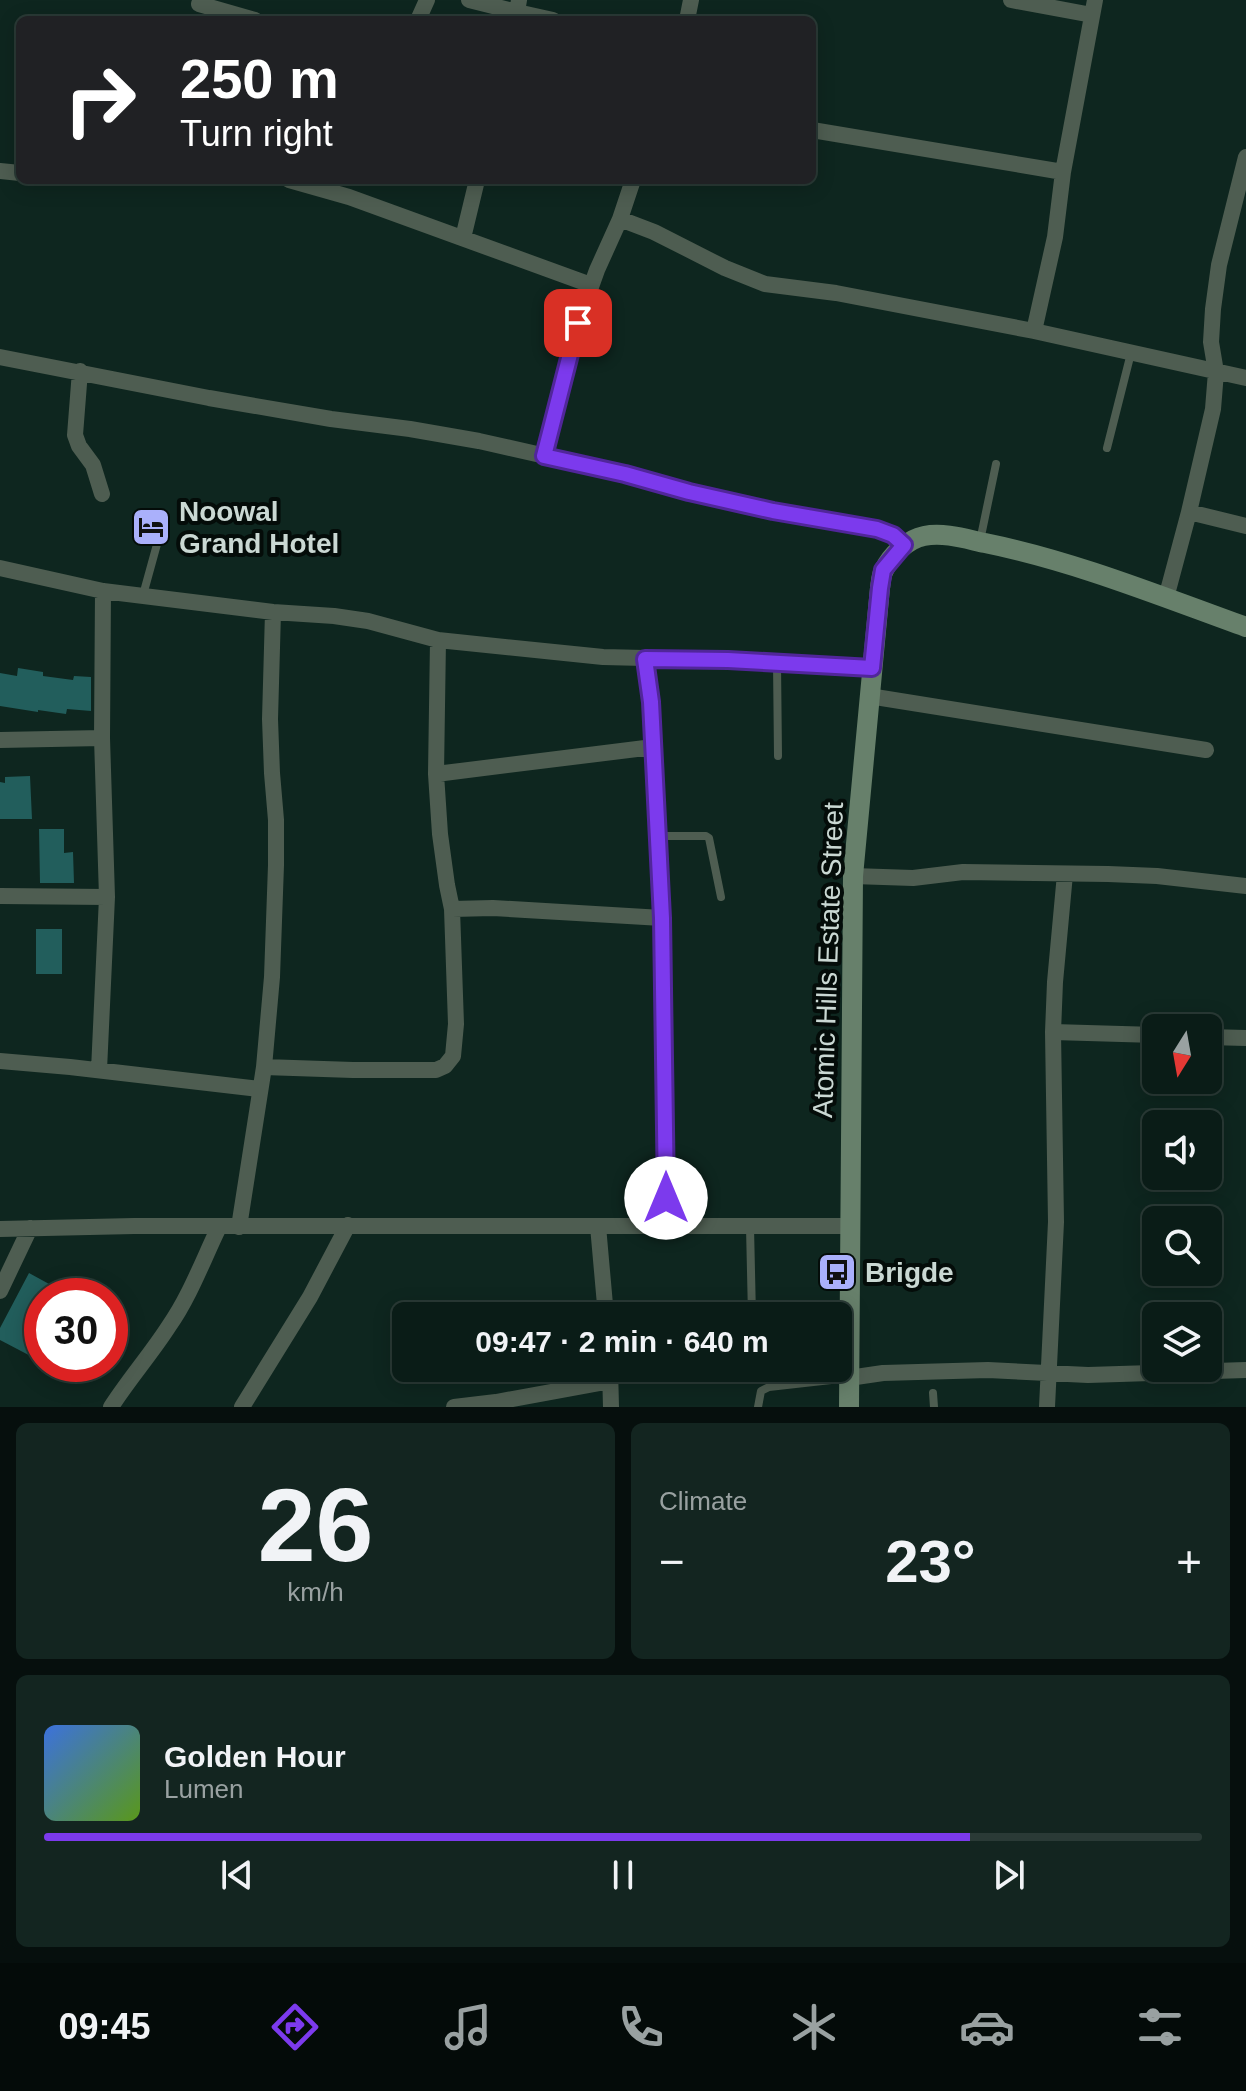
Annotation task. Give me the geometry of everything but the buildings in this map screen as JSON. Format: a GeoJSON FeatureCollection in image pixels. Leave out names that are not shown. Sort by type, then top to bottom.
{"type":"FeatureCollection","features":[{"type":"Feature","properties":{"kind":"street"},"geometry":{"type":"LineString","coordinates":[[469,0],[537,16]]}},
{"type":"Feature","properties":{"kind":"street"},"geometry":{"type":"LineString","coordinates":[[1011,0],[1094,8],[1063,172],[1055,237],[1034,331]]}},
{"type":"Feature","properties":{"kind":"street"},"geometry":{"type":"LineString","coordinates":[[199,4],[241,16]]}},
{"type":"Feature","properties":{"kind":"street"},"geometry":{"type":"LineString","coordinates":[[816,131],[1063,172]]}},
{"type":"Feature","properties":{"kind":"street"},"geometry":{"type":"LineString","coordinates":[[1166,598],[1213,409],[1216,372],[1211,342],[1213,309],[1219,265],[1240,208],[1246,157]]}},
{"type":"Feature","properties":{"kind":"street"},"geometry":{"type":"LineString","coordinates":[[303,184],[349,197],[591,285]]}},
{"type":"Feature","properties":{"kind":"street"},"geometry":{"type":"LineString","coordinates":[[463,238],[476,184]]}},
{"type":"Feature","properties":{"kind":"street"},"geometry":{"type":"LineString","coordinates":[[544,456],[562,379],[591,285],[632,184]]}},
{"type":"Feature","properties":{"kind":"street"},"geometry":{"type":"LineString","coordinates":[[620,219],[765,284],[836,293],[1034,331],[1246,378]]}},
{"type":"Feature","properties":{"kind":"street"},"geometry":{"type":"LineString","coordinates":[[0,357],[209,398],[465,438],[773,511],[877,529],[893,535],[904,545],[926,535],[980,542],[1056,560],[1246,627]]}},
{"type":"Feature","properties":{"kind":"street"},"geometry":{"type":"LineString","coordinates":[[80,371],[75,435],[93,465],[102,494]]}},
{"type":"Feature","properties":{"kind":"street"},"geometry":{"type":"LineString","coordinates":[[1189,512],[1246,526]]}},
{"type":"Feature","properties":{"kind":"street","name":"Atomic Hills Estate Street"},"geometry":{"type":"LineString","coordinates":[[850,1302],[853,876],[880,588],[883,570],[904,545]]}},
{"type":"Feature","properties":{"kind":"street"},"geometry":{"type":"LineString","coordinates":[[0,568],[103,591],[368,621],[438,640],[603,657],[872,668]]}},
{"type":"Feature","properties":{"kind":"street"},"geometry":{"type":"LineString","coordinates":[[99,1070],[107,897],[102,738],[103,591]]}},
{"type":"Feature","properties":{"kind":"street"},"geometry":{"type":"LineString","coordinates":[[239,1227],[264,1067],[272,977],[276,865],[270,719],[273,612]]}},
{"type":"Feature","properties":{"kind":"street"},"geometry":{"type":"LineString","coordinates":[[264,1067],[436,1070],[445,1066],[453,1056],[456,1024],[452,909],[440,834],[436,774],[438,640]]}},
{"type":"Feature","properties":{"kind":"street"},"geometry":{"type":"LineString","coordinates":[[645,659],[651,702],[662,918],[666,1227]]}},
{"type":"Feature","properties":{"kind":"street"},"geometry":{"type":"LineString","coordinates":[[869,696],[1206,750]]}},
{"type":"Feature","properties":{"kind":"street"},"geometry":{"type":"LineString","coordinates":[[0,740],[102,738]]}},
{"type":"Feature","properties":{"kind":"street"},"geometry":{"type":"LineString","coordinates":[[436,774],[653,747]]}},
{"type":"Feature","properties":{"kind":"street"},"geometry":{"type":"LineString","coordinates":[[853,876],[913,878],[963,872],[1013,871],[1157,876],[1246,886]]}},
{"type":"Feature","properties":{"kind":"street"},"geometry":{"type":"LineString","coordinates":[[1047,1407],[1056,1222],[1053,1032],[1065,874]]}},
{"type":"Feature","properties":{"kind":"street"},"geometry":{"type":"LineString","coordinates":[[0,896],[107,897]]}},
{"type":"Feature","properties":{"kind":"street"},"geometry":{"type":"LineString","coordinates":[[452,909],[493,908],[662,918]]}},
{"type":"Feature","properties":{"kind":"street"},"geometry":{"type":"LineString","coordinates":[[1053,1032],[1142,1035]]}},
{"type":"Feature","properties":{"kind":"street"},"geometry":{"type":"LineString","coordinates":[[1222,1037],[1246,1038]]}},
{"type":"Feature","properties":{"kind":"street"},"geometry":{"type":"LineString","coordinates":[[0,1061],[259,1089]]}},
{"type":"Feature","properties":{"kind":"street"},"geometry":{"type":"LineString","coordinates":[[0,1229],[348,1225],[851,1226]]}},
{"type":"Feature","properties":{"kind":"street"},"geometry":{"type":"LineString","coordinates":[[242,1407],[310,1297],[348,1225]]}},
{"type":"Feature","properties":{"kind":"street"},"geometry":{"type":"LineString","coordinates":[[598,1226],[605,1302]]}},
{"type":"Feature","properties":{"kind":"street"},"geometry":{"type":"LineString","coordinates":[[111,1407],[127,1381],[171,1325],[219,1227]]}},
{"type":"Feature","properties":{"kind":"street"},"geometry":{"type":"LineString","coordinates":[[0,1291],[30,1228]]}},
{"type":"Feature","properties":{"kind":"street"},"geometry":{"type":"LineString","coordinates":[[852,1378],[883,1373],[988,1370],[1088,1375],[1246,1370]]}},
{"type":"Feature","properties":{"kind":"street"},"geometry":{"type":"LineString","coordinates":[[454,1407],[496,1402],[577,1382]]}},
{"type":"Feature","properties":{"kind":"street"},"geometry":{"type":"LineString","coordinates":[[610,1382],[611,1407]]}},
{"type":"Feature","properties":{"kind":"street","name":"Atomic Hills Estate Street"},"geometry":{"type":"LineString","coordinates":[[849,1382],[849,1407]]}},
{"type":"Feature","properties":{"kind":"lane"},"geometry":{"type":"LineString","coordinates":[[1107,448],[1131,353]]}},
{"type":"Feature","properties":{"kind":"lane"},"geometry":{"type":"LineString","coordinates":[[980,542],[996,464]]}},
{"type":"Feature","properties":{"kind":"lane"},"geometry":{"type":"LineString","coordinates":[[143,596],[159,537]]}},
{"type":"Feature","properties":{"kind":"lane"},"geometry":{"type":"LineString","coordinates":[[777,663],[778,756]]}},
{"type":"Feature","properties":{"kind":"lane"},"geometry":{"type":"LineString","coordinates":[[658,836],[709,838],[721,897]]}},
{"type":"Feature","properties":{"kind":"lane"},"geometry":{"type":"LineString","coordinates":[[750,1226],[752,1302]]}},
{"type":"Feature","properties":{"kind":"lane"},"geometry":{"type":"LineString","coordinates":[[758,1407],[761,1391],[769,1387],[813,1382]]}},
{"type":"Feature","properties":{"kind":"lane"},"geometry":{"type":"LineString","coordinates":[[933,1393],[934,1407]]}},
{"type":"Feature","properties":{"kind":"place","name":"Noowal Grand Hotel"},"geometry":{"type":"Point","coordinates":[151,527]}},
{"type":"Feature","properties":{"kind":"place","name":"Brigde"},"geometry":{"type":"Point","coordinates":[837,1272]}},
{"type":"Feature","properties":{"kind":"route"},"geometry":{"type":"LineString","coordinates":[[578,323],[544,456],[773,511],[877,529],[893,535],[904,545],[883,570],[872,668],[645,659],[651,702],[662,918],[666,1198]]}}]}
